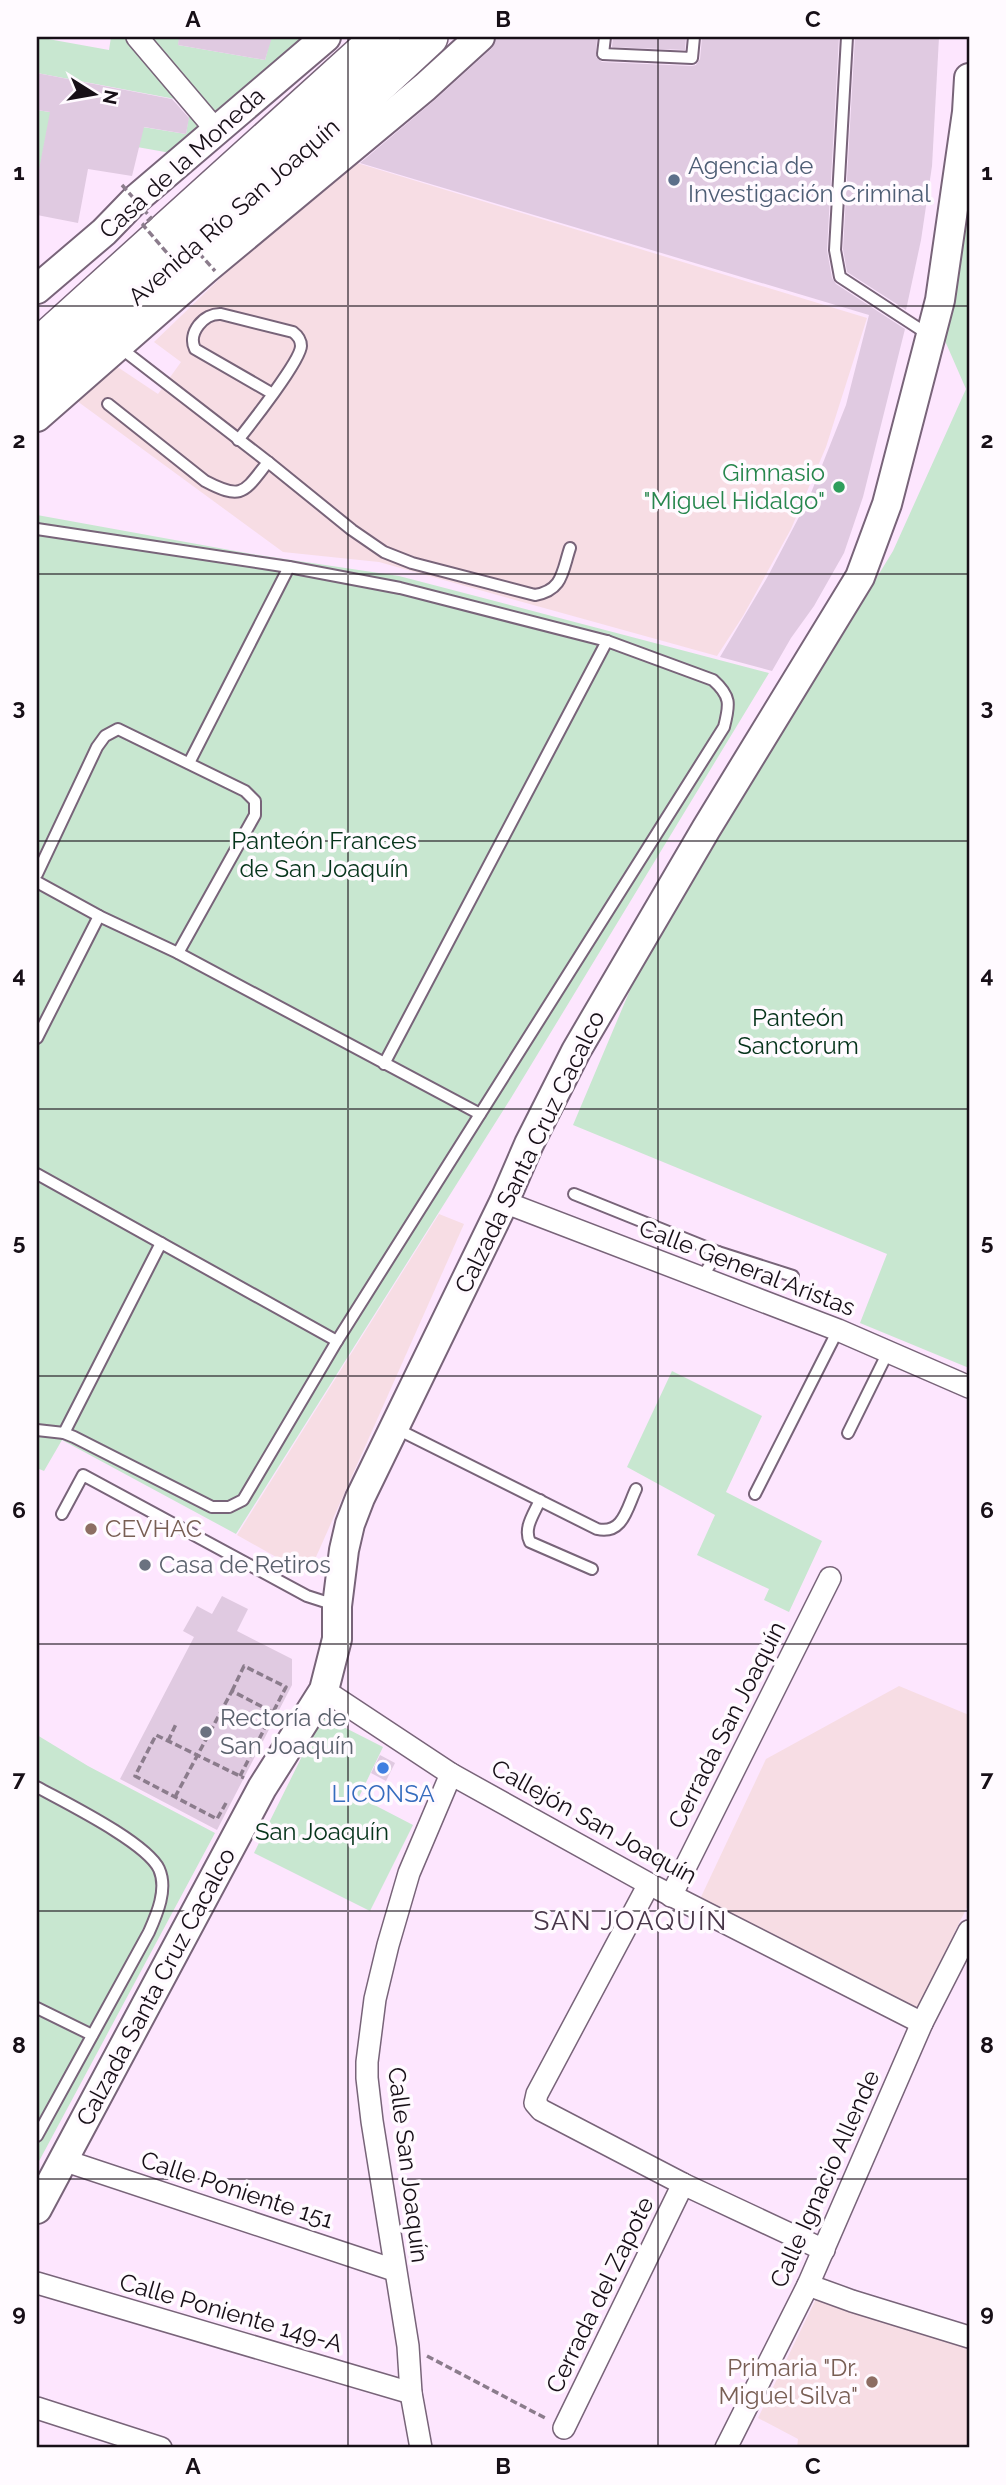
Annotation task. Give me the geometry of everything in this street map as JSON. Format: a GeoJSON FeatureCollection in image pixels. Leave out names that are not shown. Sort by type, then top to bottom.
{"type":"FeatureCollection","features":[{"type":"Feature","properties":{"kind":"highway","name":"Avenida Río San Joaquín"},"geometry":{"type":"LineString","coordinates":[[37,348],[381,37]]}},
{"type":"Feature","properties":{"kind":"highway","name":"Avenida Río San Joaquín"},"geometry":{"type":"LineString","coordinates":[[37,385],[159,275],[330,129],[429,37]]}},
{"type":"Feature","properties":{"kind":"street"},"geometry":{"type":"LineString","coordinates":[[137,37],[216,130]]}},
{"type":"Feature","properties":{"kind":"street","name":"Casa de la Moneda"},"geometry":{"type":"LineString","coordinates":[[37,289],[104,233],[135,200],[326,37]]}},
{"type":"Feature","properties":{"kind":"street"},"geometry":{"type":"LineString","coordinates":[[37,417],[206,269],[425,87],[480,37]]}},
{"type":"Feature","properties":{"kind":"street","name":"Calzada Santa Cruz Cacalco"},"geometry":{"type":"LineString","coordinates":[[37,2209],[262,1788],[324,1690],[337,1639],[337,1606],[350,1524],[529,1144],[576,1051],[706,829],[860,577],[887,504],[940,300],[967,112],[969,78]]}},
{"type":"Feature","properties":{"kind":"street","name":"Calle General Aristas"},"geometry":{"type":"LineString","coordinates":[[504,1202],[838,1330],[969,1387]]}},
{"type":"Feature","properties":{"kind":"street","name":"Cerrada San Joaquín"},"geometry":{"type":"LineString","coordinates":[[671,1896],[830,1578]]}},
{"type":"Feature","properties":{"kind":"street","name":"Callejón San Joaquín"},"geometry":{"type":"LineString","coordinates":[[324,1690],[451,1774],[671,1896],[922,2023]]}},
{"type":"Feature","properties":{"kind":"street","name":"Calle San Joaquín"},"geometry":{"type":"LineString","coordinates":[[419,2438],[411,2393],[408,2346],[394,2270],[367,2078],[375,1999],[409,1873],[451,1774]]}},
{"type":"Feature","properties":{"kind":"street"},"geometry":{"type":"LineString","coordinates":[[649,1884],[537,2094],[535,2103],[541,2110],[683,2184],[824,2250]]}},
{"type":"Feature","properties":{"kind":"street","name":"Calle Ignacio Allende"},"geometry":{"type":"LineString","coordinates":[[726,2448],[808,2285],[922,2023],[969,1931]]}},
{"type":"Feature","properties":{"kind":"street","name":"Calle Poniente 151"},"geometry":{"type":"LineString","coordinates":[[63,2160],[394,2270]]}},
{"type":"Feature","properties":{"kind":"street","name":"Cerrada del Zapote"},"geometry":{"type":"LineString","coordinates":[[564,2428],[683,2184]]}},
{"type":"Feature","properties":{"kind":"street","name":"Calle Poniente 149-A"},"geometry":{"type":"LineString","coordinates":[[37,2283],[411,2393]]}},
{"type":"Feature","properties":{"kind":"street"},"geometry":{"type":"LineString","coordinates":[[808,2285],[969,2337]]}},
{"type":"Feature","properties":{"kind":"street"},"geometry":{"type":"LineString","coordinates":[[37,2408],[161,2448]]}},
{"type":"Feature","properties":{"kind":"street"},"geometry":{"type":"LineString","coordinates":[[404,2448],[419,2438]]}},
{"type":"Feature","properties":{"kind":"lane"},"geometry":{"type":"LineString","coordinates":[[605,37],[603,54],[692,58],[694,37]]}},
{"type":"Feature","properties":{"kind":"lane"},"geometry":{"type":"LineString","coordinates":[[847,37],[835,250],[840,277],[931,336]]}},
{"type":"Feature","properties":{"kind":"lane"},"geometry":{"type":"LineString","coordinates":[[239,440],[273,394],[298,356],[301,346],[299,337],[293,332],[221,314],[206,317],[193,335],[192,343],[195,349],[273,394]]}},
{"type":"Feature","properties":{"kind":"lane"},"geometry":{"type":"LineString","coordinates":[[118,346],[352,530],[384,552],[412,563],[535,595],[549,592],[559,582],[570,548]]}},
{"type":"Feature","properties":{"kind":"lane"},"geometry":{"type":"LineString","coordinates":[[108,404],[205,481],[222,490],[234,493],[244,491],[268,462]]}},
{"type":"Feature","properties":{"kind":"lane"},"geometry":{"type":"LineString","coordinates":[[37,529],[289,567],[400,588],[607,641],[713,680],[726,691],[729,709],[724,727],[337,1340],[243,1500],[229,1507],[212,1507],[64,1433],[37,1430]]}},
{"type":"Feature","properties":{"kind":"lane"},"geometry":{"type":"LineString","coordinates":[[189,763],[289,567]]}},
{"type":"Feature","properties":{"kind":"lane"},"geometry":{"type":"LineString","coordinates":[[384,1064],[607,641]]}},
{"type":"Feature","properties":{"kind":"lane"},"geometry":{"type":"LineString","coordinates":[[37,874],[97,747],[105,736],[118,729],[245,790],[255,802],[255,815],[178,953]]}},
{"type":"Feature","properties":{"kind":"lane"},"geometry":{"type":"LineString","coordinates":[[37,882],[99,916],[178,953],[480,1114]]}},
{"type":"Feature","properties":{"kind":"lane"},"geometry":{"type":"LineString","coordinates":[[37,1038],[99,916]]}},
{"type":"Feature","properties":{"kind":"lane"},"geometry":{"type":"LineString","coordinates":[[37,1174],[337,1340]]}},
{"type":"Feature","properties":{"kind":"lane"},"geometry":{"type":"LineString","coordinates":[[574,1194],[718,1252],[793,1276]]}},
{"type":"Feature","properties":{"kind":"lane"},"geometry":{"type":"LineString","coordinates":[[64,1433],[162,1243]]}},
{"type":"Feature","properties":{"kind":"lane"},"geometry":{"type":"LineString","coordinates":[[701,1279],[718,1252]]}},
{"type":"Feature","properties":{"kind":"lane"},"geometry":{"type":"LineString","coordinates":[[755,1494],[838,1330]]}},
{"type":"Feature","properties":{"kind":"lane"},"geometry":{"type":"LineString","coordinates":[[848,1433],[888,1352]]}},
{"type":"Feature","properties":{"kind":"lane"},"geometry":{"type":"LineString","coordinates":[[395,1428],[597,1530],[612,1531],[618,1527],[636,1489]]}},
{"type":"Feature","properties":{"kind":"lane"},"geometry":{"type":"LineString","coordinates":[[62,1514],[83,1475],[307,1595],[337,1606]]}},
{"type":"Feature","properties":{"kind":"lane"},"geometry":{"type":"LineString","coordinates":[[540,1500],[527,1527],[530,1542],[592,1569]]}},
{"type":"Feature","properties":{"kind":"lane"},"geometry":{"type":"LineString","coordinates":[[37,1787],[101,1822],[144,1852],[159,1869],[162,1891],[158,1911],[149,1932],[37,2136]]}},
{"type":"Feature","properties":{"kind":"lane"},"geometry":{"type":"LineString","coordinates":[[37,2008],[92,2035]]}},
{"type":"Feature","properties":{"kind":"path"},"geometry":{"type":"LineString","coordinates":[[122,185],[151,218],[143,225],[180,268],[198,252],[215,271]]}},
{"type":"Feature","properties":{"kind":"path"},"geometry":{"type":"LineString","coordinates":[[175,1797],[244,1666],[286,1687],[276,1714],[234,1787]]}},
{"type":"Feature","properties":{"kind":"path"},"geometry":{"type":"LineString","coordinates":[[232,1691],[276,1714]]}},
{"type":"Feature","properties":{"kind":"path"},"geometry":{"type":"LineString","coordinates":[[168,1741],[176,1724]]}},
{"type":"Feature","properties":{"kind":"path"},"geometry":{"type":"LineString","coordinates":[[228,1798],[217,1819],[135,1776],[156,1735],[245,1779]]}},
{"type":"Feature","properties":{"kind":"path"},"geometry":{"type":"LineString","coordinates":[[408,2346],[564,2428]]}},
{"type":"Feature","properties":{"kind":"shaded area"},"geometry":{"type":"Polygon","coordinates":[[[344,159],[867,318],[826,447],[791,529],[743,616],[717,656],[379,562],[283,552],[77,401],[116,366],[158,394],[181,362],[154,342],[344,159]]]}},
{"type":"Feature","properties":{"kind":"shaded area"},"geometry":{"type":"Polygon","coordinates":[[[439,1214],[464,1224],[308,1575],[237,1535],[439,1214]]]}},
{"type":"Feature","properties":{"kind":"shaded area"},"geometry":{"type":"Polygon","coordinates":[[[899,1686],[969,1715],[969,1903],[915,2014],[701,1897],[766,1759],[899,1686]]]}},
{"type":"Feature","properties":{"kind":"shaded area","name":"Primaria \"Dr. Miguel Silva\""},"geometry":{"type":"Polygon","coordinates":[[[817,2297],[843,2310],[850,2304],[969,2346],[969,2448],[797,2448],[798,2439],[758,2418],[817,2297]]]}},
{"type":"Feature","properties":{"kind":"green space"},"geometry":{"type":"Polygon","coordinates":[[[37,37],[109,50],[111,37],[180,37],[178,45],[265,60],[271,37],[317,37],[182,155],[47,131],[37,183],[37,110],[186,134],[191,102],[37,73],[37,37]]]}},
{"type":"Feature","properties":{"kind":"green space","name":"Panteón Sanctorum"},"geometry":{"type":"Polygon","coordinates":[[[969,205],[969,1368],[860,1323],[887,1254],[573,1125],[644,957],[893,551],[966,389],[942,334],[969,205]]]}},
{"type":"Feature","properties":{"kind":"green space","name":"Panteón Frances de San Joaquín"},"geometry":{"type":"Polygon","coordinates":[[[37,515],[258,555],[399,576],[769,673],[511,1098],[236,1534],[62,1440],[44,1471],[37,1468],[37,515]]]}},
{"type":"Feature","properties":{"kind":"green space"},"geometry":{"type":"Polygon","coordinates":[[[672,1371],[762,1416],[726,1492],[822,1541],[789,1612],[764,1600],[769,1589],[697,1555],[715,1515],[627,1467],[672,1371]]]}},
{"type":"Feature","properties":{"kind":"green space","name":"San Joaquín"},"geometry":{"type":"Polygon","coordinates":[[[322,1716],[383,1747],[359,1797],[413,1825],[370,1911],[254,1853],[322,1716]]]}},
{"type":"Feature","properties":{"kind":"green space"},"geometry":{"type":"Polygon","coordinates":[[[37,1735],[88,1766],[215,1833],[37,2165],[37,1735]]]}},
{"type":"Feature","properties":{"kind":"building"},"geometry":{"type":"Polygon","coordinates":[[[179,37],[272,37],[265,60],[178,45],[179,37]]]}},
{"type":"Feature","properties":{"kind":"building","name":"Agencia de Investigación Criminal"},"geometry":{"type":"Polygon","coordinates":[[[496,37],[597,37],[596,57],[602,62],[692,66],[700,59],[702,37],[839,37],[827,250],[832,278],[836,284],[905,329],[863,497],[844,553],[772,671],[720,657],[768,576],[809,498],[846,405],[869,315],[360,163],[491,49],[496,37]]]}},
{"type":"Feature","properties":{"kind":"building"},"geometry":{"type":"Polygon","coordinates":[[[613,37],[686,37],[685,50],[612,47],[613,37]]]}},
{"type":"Feature","properties":{"kind":"building"},"geometry":{"type":"Polygon","coordinates":[[[855,37],[939,37],[932,166],[921,240],[906,310],[847,272],[843,249],[855,37]]]}},
{"type":"Feature","properties":{"kind":"building"},"geometry":{"type":"Polygon","coordinates":[[[37,73],[172,99],[189,118],[186,134],[144,127],[132,176],[88,169],[78,223],[37,215],[37,180],[50,112],[37,110],[37,73]]]}},
{"type":"Feature","properties":{"kind":"building","name":"Rectoría de San Joaquín"},"geometry":{"type":"Polygon","coordinates":[[[222,1596],[248,1609],[237,1631],[292,1659],[292,1685],[217,1830],[120,1779],[194,1637],[183,1631],[197,1606],[212,1614],[222,1596]]]}},
{"type":"Feature","properties":{"kind":"building","name":"LICONSA"},"geometry":{"type":"Polygon","coordinates":[[[380,1755],[395,1763],[386,1781],[371,1773],[380,1755]]]}},
{"type":"Feature","properties":{"kind":"place","name":"Agencia de Investigación Criminal"},"geometry":{"type":"Point","coordinates":[674,180]}},
{"type":"Feature","properties":{"kind":"place","name":"Gimnasio \"Miguel Hidalgo\""},"geometry":{"type":"Point","coordinates":[839,487]}},
{"type":"Feature","properties":{"kind":"place","name":"CEVHAC"},"geometry":{"type":"Point","coordinates":[91,1529]}},
{"type":"Feature","properties":{"kind":"place","name":"Casa de Retiros"},"geometry":{"type":"Point","coordinates":[145,1565]}},
{"type":"Feature","properties":{"kind":"place","name":"Rectoría de San Joaquín"},"geometry":{"type":"Point","coordinates":[206,1732]}},
{"type":"Feature","properties":{"kind":"place","name":"LICONSA"},"geometry":{"type":"Point","coordinates":[383,1768]}},
{"type":"Feature","properties":{"kind":"place","name":"Primaria \"Dr. Miguel Silva\""},"geometry":{"type":"Point","coordinates":[872,2382]}},
{"type":"Feature","properties":{"kind":"district","name":"SAN JOAQUÍN"},"geometry":{"type":"Point","coordinates":[631,1921]}}]}
